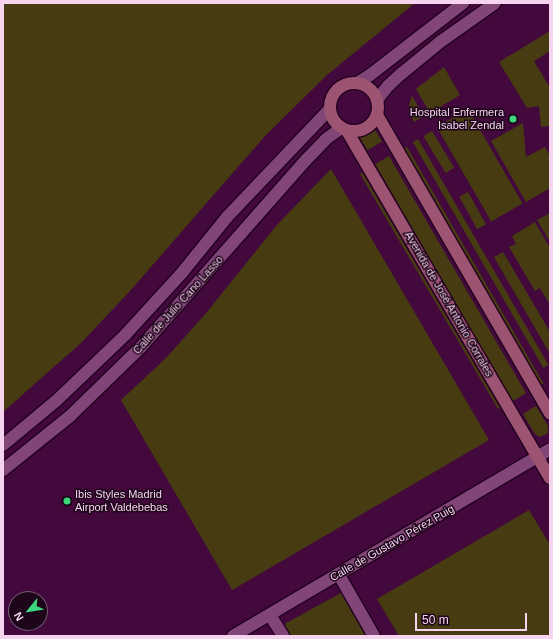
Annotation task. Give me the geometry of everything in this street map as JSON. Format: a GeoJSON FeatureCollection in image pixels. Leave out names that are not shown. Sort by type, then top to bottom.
{"type":"FeatureCollection","features":[{"type":"Feature","properties":{"kind":"street"},"geometry":{"type":"LineString","coordinates":[[357,83],[370,75],[463,3]]}},
{"type":"Feature","properties":{"kind":"street"},"geometry":{"type":"LineString","coordinates":[[377,100],[388,86],[401,74],[440,42],[495,3]]}},
{"type":"Feature","properties":{"kind":"street"},"geometry":{"type":"LineString","coordinates":[[350,83],[357,83],[370,89],[377,100],[377,115],[374,122],[362,131],[344,130],[331,117],[330,103],[336,90],[350,83]]}},
{"type":"Feature","properties":{"kind":"street","name":"Calle de Julio Cano Lasso"},"geometry":{"type":"LineString","coordinates":[[3,445],[56,401],[132,328],[181,274],[226,218],[330,110]]}},
{"type":"Feature","properties":{"kind":"street"},"geometry":{"type":"LineString","coordinates":[[377,115],[550,413]]}},
{"type":"Feature","properties":{"kind":"street","name":"Calle de Julio Cano Lasso"},"geometry":{"type":"LineString","coordinates":[[3,470],[69,417],[136,353],[306,160],[326,139],[344,130]]}},
{"type":"Feature","properties":{"kind":"street","name":"Avenida de José Antonio Corrales"},"geometry":{"type":"LineString","coordinates":[[344,130],[550,478]]}},
{"type":"Feature","properties":{"kind":"street","name":"Calle de Gustavo Pérez Puig"},"geometry":{"type":"LineString","coordinates":[[233,636],[339,575],[550,449]]}},
{"type":"Feature","properties":{"kind":"street"},"geometry":{"type":"LineString","coordinates":[[339,575],[374,636]]}},
{"type":"Feature","properties":{"kind":"street"},"geometry":{"type":"LineString","coordinates":[[270,615],[283,636]]}},
{"type":"Feature","properties":{"kind":"shaded area"},"geometry":{"type":"Polygon","coordinates":[[[3,3],[415,3],[327,75],[265,136],[130,291],[81,343],[3,412],[3,3]]]}},
{"type":"Feature","properties":{"kind":"shaded area"},"geometry":{"type":"Polygon","coordinates":[[[550,31],[550,51],[534,61],[550,88],[550,126],[541,127],[539,106],[527,108],[499,62],[550,31]]]}},
{"type":"Feature","properties":{"kind":"shaded area"},"geometry":{"type":"Polygon","coordinates":[[[444,67],[460,95],[430,113],[416,89],[444,67]]]}},
{"type":"Feature","properties":{"kind":"shaded area"},"geometry":{"type":"Polygon","coordinates":[[[412,96],[424,116],[414,122],[410,114],[409,105],[412,96]]]}},
{"type":"Feature","properties":{"kind":"shaded area"},"geometry":{"type":"Polygon","coordinates":[[[468,109],[522,203],[491,221],[437,127],[468,109]]]}},
{"type":"Feature","properties":{"kind":"shaded area"},"geometry":{"type":"Polygon","coordinates":[[[523,123],[526,157],[545,147],[550,156],[550,188],[526,202],[491,141],[523,123]]]}},
{"type":"Feature","properties":{"kind":"shaded area"},"geometry":{"type":"Polygon","coordinates":[[[374,128],[382,142],[367,150],[359,136],[374,128]]]}},
{"type":"Feature","properties":{"kind":"shaded area"},"geometry":{"type":"Polygon","coordinates":[[[432,131],[454,168],[446,173],[423,136],[432,131]]]}},
{"type":"Feature","properties":{"kind":"shaded area"},"geometry":{"type":"Polygon","coordinates":[[[418,139],[548,365],[543,368],[413,142],[418,139]]]}},
{"type":"Feature","properties":{"kind":"shaded area"},"geometry":{"type":"Polygon","coordinates":[[[407,147],[544,383],[541,385],[404,148],[407,147]]]}},
{"type":"Feature","properties":{"kind":"shaded area"},"geometry":{"type":"Polygon","coordinates":[[[389,156],[526,393],[512,401],[375,164],[389,156]]]}},
{"type":"Feature","properties":{"kind":"shaded area"},"geometry":{"type":"Polygon","coordinates":[[[331,169],[489,440],[232,590],[121,400],[166,358],[207,312],[276,226],[331,169]]]}},
{"type":"Feature","properties":{"kind":"shaded area"},"geometry":{"type":"Polygon","coordinates":[[[362,172],[500,408],[498,409],[360,174],[362,172]]]}},
{"type":"Feature","properties":{"kind":"shaded area"},"geometry":{"type":"Polygon","coordinates":[[[468,192],[486,224],[477,229],[459,197],[468,192]]]}},
{"type":"Feature","properties":{"kind":"shaded area"},"geometry":{"type":"Polygon","coordinates":[[[550,213],[550,242],[537,220],[550,213]]]}},
{"type":"Feature","properties":{"kind":"shaded area"},"geometry":{"type":"Polygon","coordinates":[[[535,222],[550,248],[550,305],[540,288],[535,291],[509,247],[516,244],[512,236],[535,222]]]}},
{"type":"Feature","properties":{"kind":"shaded area"},"geometry":{"type":"Polygon","coordinates":[[[503,252],[550,332],[550,354],[494,257],[503,252]]]}},
{"type":"Feature","properties":{"kind":"shaded area"},"geometry":{"type":"Polygon","coordinates":[[[536,406],[548,426],[548,433],[540,437],[535,434],[523,414],[536,406]]]}},
{"type":"Feature","properties":{"kind":"shaded area"},"geometry":{"type":"Polygon","coordinates":[[[529,510],[550,545],[550,636],[399,636],[377,599],[529,510]]]}},
{"type":"Feature","properties":{"kind":"shaded area"},"geometry":{"type":"Polygon","coordinates":[[[341,593],[367,636],[291,636],[285,627],[286,623],[341,593]]]}},
{"type":"Feature","properties":{"kind":"place","name":"Hospital Enfermera Isabel Zendal"},"geometry":{"type":"Point","coordinates":[513,119]}},
{"type":"Feature","properties":{"kind":"place","name":"Ibis Styles Madrid Airport Valdebebas"},"geometry":{"type":"Point","coordinates":[67,501]}}]}
